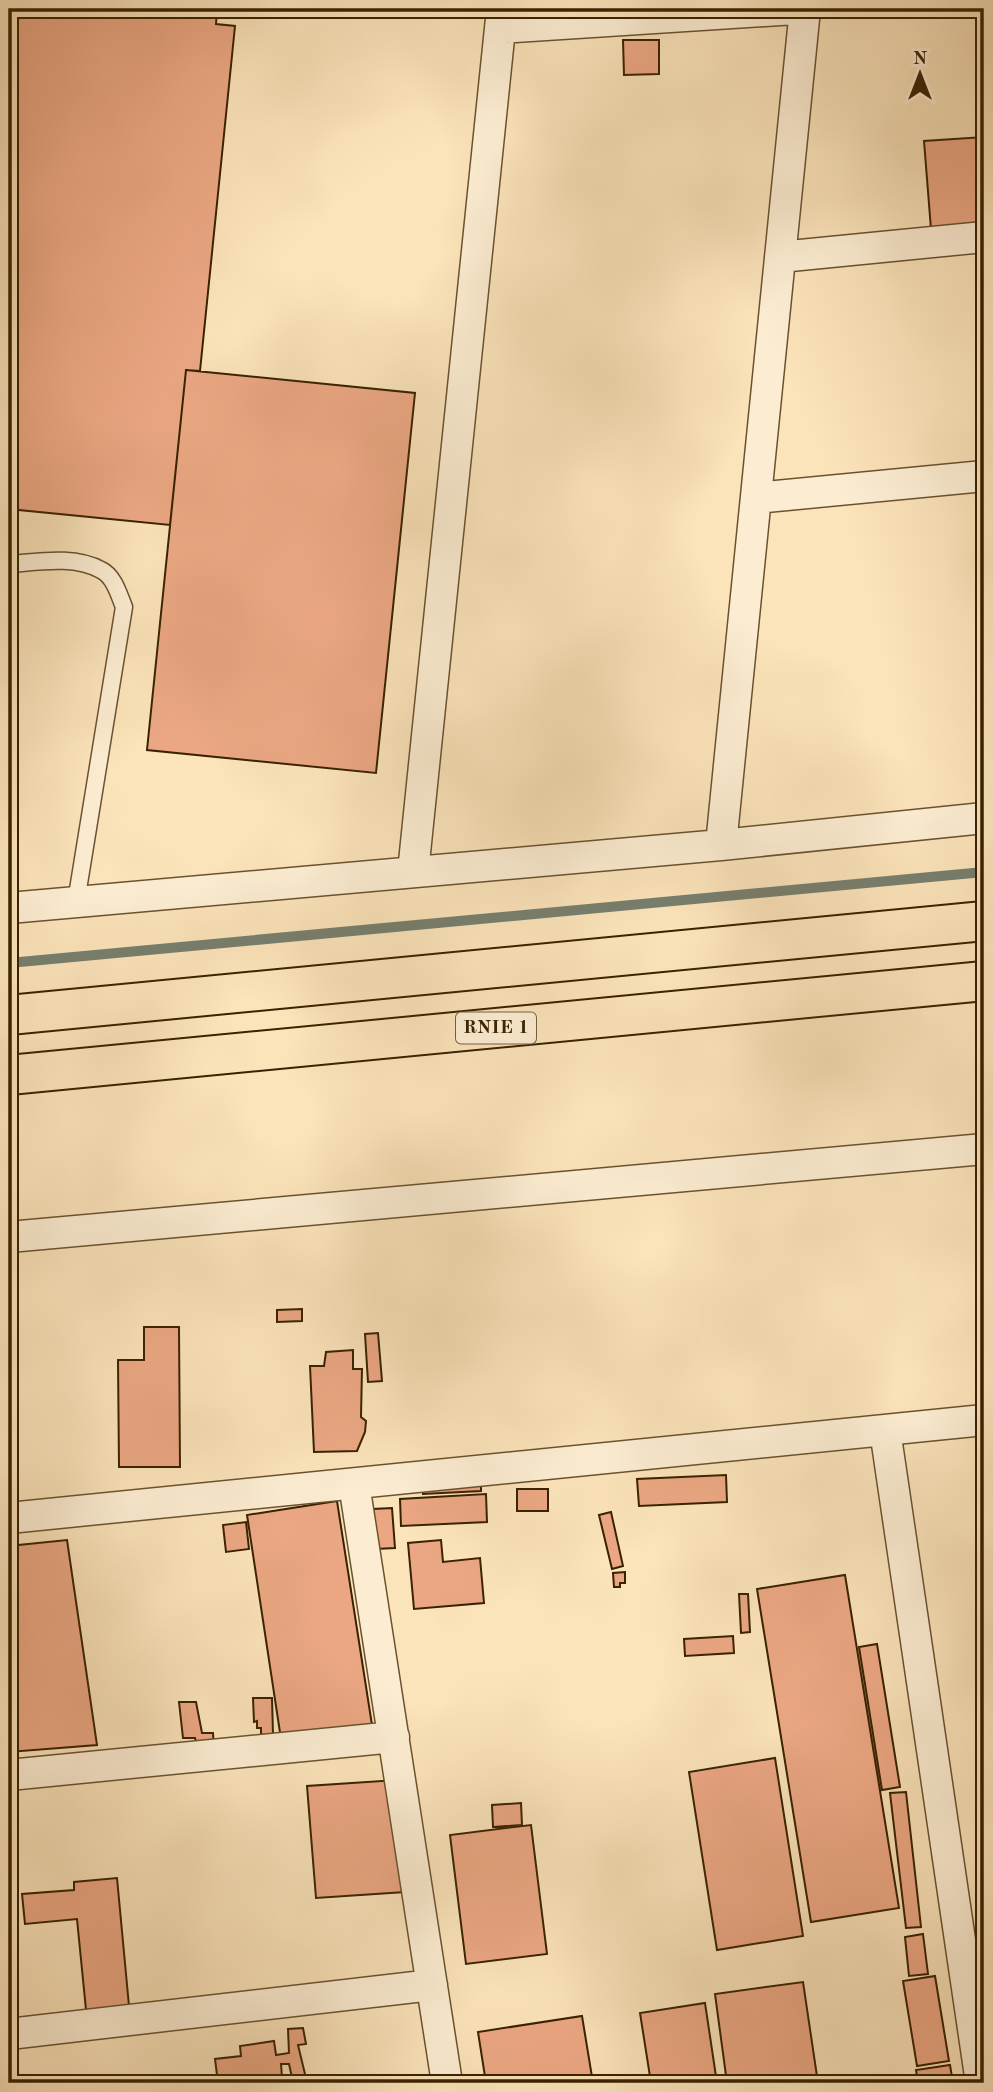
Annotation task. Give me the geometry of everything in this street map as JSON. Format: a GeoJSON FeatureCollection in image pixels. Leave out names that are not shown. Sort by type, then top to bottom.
{"type":"FeatureCollection","features":[{"type":"Feature","properties":{"kind":"highway"},"geometry":{"type":"LineString","coordinates":[[9,1015],[984,921]]}},
{"type":"Feature","properties":{"kind":"highway","name":"RNIE 1"},"geometry":{"type":"LineString","coordinates":[[9,1075],[984,981]]}},
{"type":"Feature","properties":{"kind":"street"},"geometry":{"type":"LineString","coordinates":[[413,873],[501,19],[795,9]]}},
{"type":"Feature","properties":{"kind":"street"},"geometry":{"type":"LineString","coordinates":[[721,845],[805,9]]}},
{"type":"Feature","properties":{"kind":"street"},"geometry":{"type":"LineString","coordinates":[[780,257],[984,237]]}},
{"type":"Feature","properties":{"kind":"street"},"geometry":{"type":"LineString","coordinates":[[756,498],[984,476]]}},
{"type":"Feature","properties":{"kind":"street"},"geometry":{"type":"LineString","coordinates":[[9,908],[721,845],[984,818]]}},
{"type":"Feature","properties":{"kind":"street"},"geometry":{"type":"LineString","coordinates":[[9,1237],[984,1149]]}},
{"type":"Feature","properties":{"kind":"street"},"geometry":{"type":"LineString","coordinates":[[9,1518],[984,1420]]}},
{"type":"Feature","properties":{"kind":"street"},"geometry":{"type":"LineString","coordinates":[[885,1430],[981,2083]]}},
{"type":"Feature","properties":{"kind":"street"},"geometry":{"type":"LineString","coordinates":[[354,1484],[447,2083]]}},
{"type":"Feature","properties":{"kind":"street"},"geometry":{"type":"LineString","coordinates":[[9,1775],[394,1737]]}},
{"type":"Feature","properties":{"kind":"street"},"geometry":{"type":"LineString","coordinates":[[9,2034],[432,1985]]}},
{"type":"Feature","properties":{"kind":"lane"},"geometry":{"type":"LineString","coordinates":[[9,564],[71,561],[103,570],[116,588],[124,607],[76,902]]}},
{"type":"Feature","properties":{"kind":"building"},"geometry":{"type":"Polygon","coordinates":[[[9,9],[198,9],[217,11],[216,24],[235,26],[200,371],[186,370],[170,525],[9,509],[9,9]]]}},
{"type":"Feature","properties":{"kind":"building"},"geometry":{"type":"Polygon","coordinates":[[[623,40],[659,40],[659,74],[624,75],[623,40]]]}},
{"type":"Feature","properties":{"kind":"building"},"geometry":{"type":"Polygon","coordinates":[[[984,137],[984,238],[932,242],[924,141],[984,137]]]}},
{"type":"Feature","properties":{"kind":"building"},"geometry":{"type":"Polygon","coordinates":[[[186,370],[415,393],[376,773],[147,750],[186,370]]]}},
{"type":"Feature","properties":{"kind":"building"},"geometry":{"type":"Polygon","coordinates":[[[302,1309],[302,1321],[277,1322],[277,1310],[302,1309]]]}},
{"type":"Feature","properties":{"kind":"building"},"geometry":{"type":"Polygon","coordinates":[[[144,1327],[179,1327],[180,1467],[119,1467],[118,1360],[144,1360],[144,1327]]]}},
{"type":"Feature","properties":{"kind":"building"},"geometry":{"type":"Polygon","coordinates":[[[378,1333],[382,1381],[368,1382],[365,1334],[378,1333]]]}},
{"type":"Feature","properties":{"kind":"building"},"geometry":{"type":"Polygon","coordinates":[[[353,1350],[353,1369],[362,1369],[361,1417],[366,1421],[365,1432],[357,1451],[314,1452],[310,1366],[324,1366],[326,1352],[353,1350]]]}},
{"type":"Feature","properties":{"kind":"building"},"geometry":{"type":"Polygon","coordinates":[[[726,1475],[727,1502],[639,1506],[637,1479],[726,1475]]]}},
{"type":"Feature","properties":{"kind":"building"},"geometry":{"type":"Polygon","coordinates":[[[481,1476],[481,1491],[423,1494],[422,1479],[481,1476]]]}},
{"type":"Feature","properties":{"kind":"building"},"geometry":{"type":"Polygon","coordinates":[[[517,1489],[548,1489],[548,1511],[517,1511],[517,1489]]]}},
{"type":"Feature","properties":{"kind":"building"},"geometry":{"type":"Polygon","coordinates":[[[486,1494],[487,1522],[401,1526],[400,1499],[486,1494]]]}},
{"type":"Feature","properties":{"kind":"building"},"geometry":{"type":"Polygon","coordinates":[[[337,1501],[372,1725],[281,1739],[247,1515],[337,1501]]]}},
{"type":"Feature","properties":{"kind":"building"},"geometry":{"type":"Polygon","coordinates":[[[392,1508],[395,1548],[375,1549],[373,1509],[392,1508]]]}},
{"type":"Feature","properties":{"kind":"building"},"geometry":{"type":"Polygon","coordinates":[[[611,1512],[623,1566],[612,1569],[599,1515],[611,1512]]]}},
{"type":"Feature","properties":{"kind":"building"},"geometry":{"type":"Polygon","coordinates":[[[246,1522],[249,1549],[226,1552],[223,1525],[246,1522]]]}},
{"type":"Feature","properties":{"kind":"building"},"geometry":{"type":"Polygon","coordinates":[[[67,1540],[97,1745],[9,1752],[9,1546],[67,1540]]]}},
{"type":"Feature","properties":{"kind":"building"},"geometry":{"type":"Polygon","coordinates":[[[441,1540],[443,1562],[480,1558],[484,1603],[414,1609],[408,1543],[441,1540]]]}},
{"type":"Feature","properties":{"kind":"building"},"geometry":{"type":"Polygon","coordinates":[[[625,1572],[625,1583],[614,1587],[613,1573],[625,1572]]]}},
{"type":"Feature","properties":{"kind":"building"},"geometry":{"type":"Polygon","coordinates":[[[845,1575],[899,1908],[811,1922],[757,1589],[845,1575]]]}},
{"type":"Feature","properties":{"kind":"building"},"geometry":{"type":"Polygon","coordinates":[[[739,1594],[748,1594],[750,1632],[741,1633],[739,1594]]]}},
{"type":"Feature","properties":{"kind":"building"},"geometry":{"type":"Polygon","coordinates":[[[733,1636],[734,1653],[685,1656],[684,1639],[733,1636]]]}},
{"type":"Feature","properties":{"kind":"building"},"geometry":{"type":"Polygon","coordinates":[[[877,1644],[900,1787],[882,1790],[859,1647],[877,1644]]]}},
{"type":"Feature","properties":{"kind":"building"},"geometry":{"type":"Polygon","coordinates":[[[253,1698],[272,1698],[273,1734],[261,1735],[261,1728],[257,1728],[257,1721],[254,1722],[253,1698]]]}},
{"type":"Feature","properties":{"kind":"building"},"geometry":{"type":"Polygon","coordinates":[[[179,1702],[196,1702],[202,1733],[213,1733],[214,1749],[196,1742],[195,1738],[183,1738],[179,1702]]]}},
{"type":"Feature","properties":{"kind":"building"},"geometry":{"type":"Polygon","coordinates":[[[775,1758],[803,1936],[717,1950],[689,1772],[775,1758]]]}},
{"type":"Feature","properties":{"kind":"building"},"geometry":{"type":"Polygon","coordinates":[[[397,1780],[405,1892],[316,1898],[307,1786],[397,1780]]]}},
{"type":"Feature","properties":{"kind":"building"},"geometry":{"type":"Polygon","coordinates":[[[906,1792],[921,1927],[906,1928],[890,1793],[906,1792]]]}},
{"type":"Feature","properties":{"kind":"building"},"geometry":{"type":"Polygon","coordinates":[[[521,1803],[522,1825],[493,1827],[492,1805],[521,1803]]]}},
{"type":"Feature","properties":{"kind":"building"},"geometry":{"type":"Polygon","coordinates":[[[531,1825],[547,1954],[466,1964],[450,1835],[531,1825]]]}},
{"type":"Feature","properties":{"kind":"building"},"geometry":{"type":"Polygon","coordinates":[[[117,1878],[129,2006],[86,2010],[77,1919],[25,1924],[22,1894],[74,1890],[74,1882],[117,1878]]]}},
{"type":"Feature","properties":{"kind":"building"},"geometry":{"type":"Polygon","coordinates":[[[923,1934],[928,1974],[909,1976],[905,1937],[923,1934]]]}},
{"type":"Feature","properties":{"kind":"building"},"geometry":{"type":"Polygon","coordinates":[[[935,1976],[949,2061],[917,2066],[903,1981],[935,1976]]]}},
{"type":"Feature","properties":{"kind":"building"},"geometry":{"type":"Polygon","coordinates":[[[803,1982],[818,2083],[727,2083],[715,1994],[803,1982]]]}},
{"type":"Feature","properties":{"kind":"building"},"geometry":{"type":"Polygon","coordinates":[[[705,2003],[717,2083],[651,2083],[640,2013],[705,2003]]]}},
{"type":"Feature","properties":{"kind":"building"},"geometry":{"type":"Polygon","coordinates":[[[582,2016],[593,2083],[486,2083],[478,2032],[582,2016]]]}},
{"type":"Feature","properties":{"kind":"building"},"geometry":{"type":"Polygon","coordinates":[[[303,2028],[306,2044],[298,2045],[305,2074],[300,2083],[293,2082],[289,2064],[281,2064],[282,2077],[289,2083],[218,2083],[215,2059],[241,2056],[240,2046],[274,2041],[276,2055],[289,2053],[288,2029],[303,2028]]]}},
{"type":"Feature","properties":{"kind":"building"},"geometry":{"type":"Polygon","coordinates":[[[950,2065],[953,2083],[918,2083],[916,2070],[950,2065]]]}},
{"type":"Feature","properties":{"kind":"waterway"},"geometry":{"type":"LineString","coordinates":[[9,963],[984,872]]}}]}
